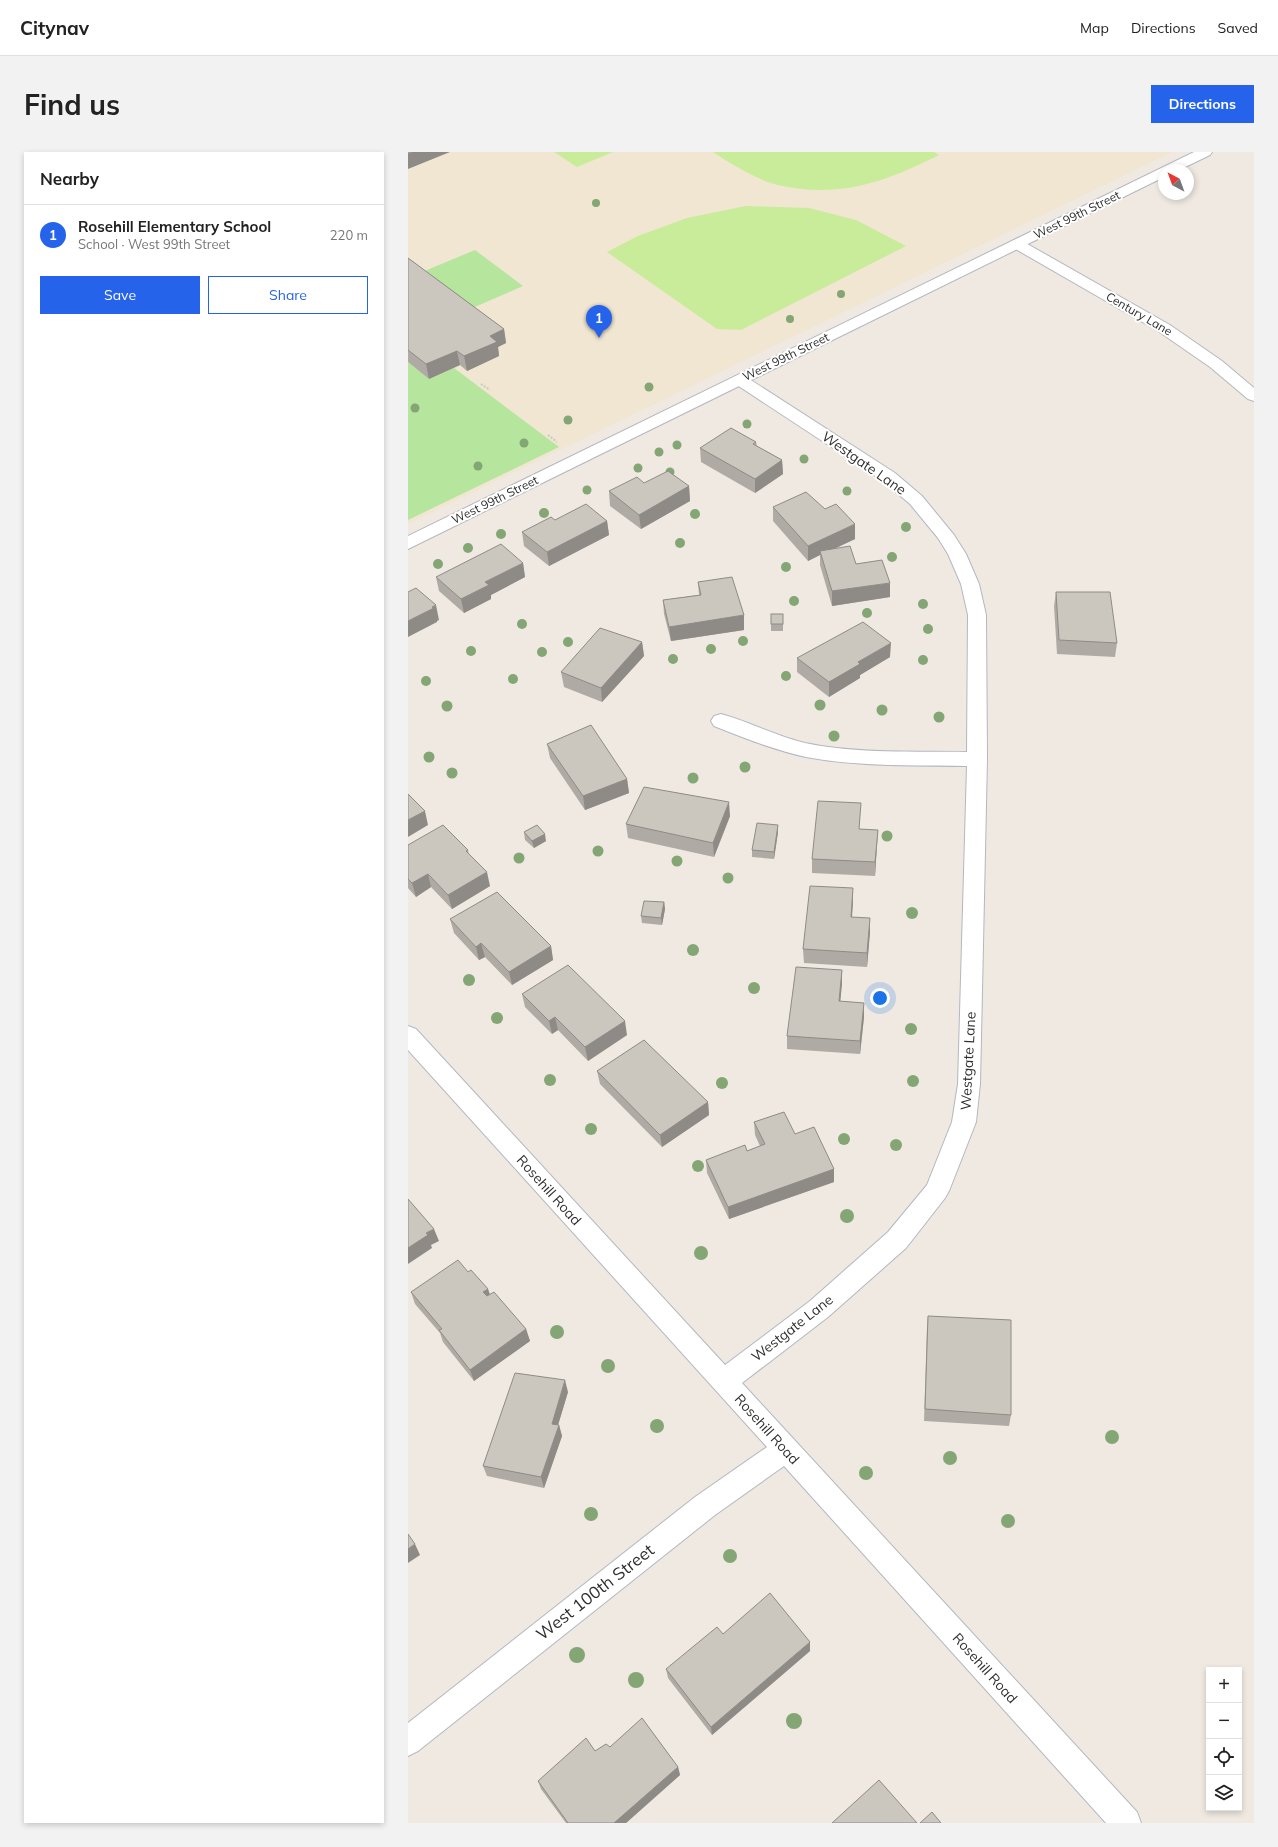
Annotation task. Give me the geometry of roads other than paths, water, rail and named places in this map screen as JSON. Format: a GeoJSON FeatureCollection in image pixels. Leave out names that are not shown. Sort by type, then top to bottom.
{"type":"FeatureCollection","features":[{"type":"Feature","properties":{"kind":"street"},"geometry":{"type":"LineString","coordinates":[[1180,164],[1205,152]]}},
{"type":"Feature","properties":{"kind":"street","name":"West 99th Street"},"geometry":{"type":"LineString","coordinates":[[408,543],[1158,175]]}},
{"type":"Feature","properties":{"kind":"street","name":"Century Lane"},"geometry":{"type":"LineString","coordinates":[[1017,244],[1164,328],[1216,364],[1254,396]]}},
{"type":"Feature","properties":{"kind":"street","name":"Westgate Lane"},"geometry":{"type":"LineString","coordinates":[[724,1381],[819,1309],[897,1240],[937,1191],[964,1122],[968,1084],[977,759],[977,615],[970,584],[957,554],[945,535],[916,500],[889,477],[740,380]]}},
{"type":"Feature","properties":{"kind":"street"},"geometry":{"type":"LineString","coordinates":[[721,721],[772,741],[819,752],[869,756],[977,759]]}},
{"type":"Feature","properties":{"kind":"street","name":"Rosehill Road"},"geometry":{"type":"LineString","coordinates":[[408,1035],[1126,1823]]}},
{"type":"Feature","properties":{"kind":"street","name":"West 100th Street"},"geometry":{"type":"LineString","coordinates":[[408,1741],[705,1506],[786,1449]]}},
{"type":"Feature","properties":{"kind":"place","name":"Rosehill Elementary School"},"geometry":{"type":"Point","coordinates":[599,338]}}]}
